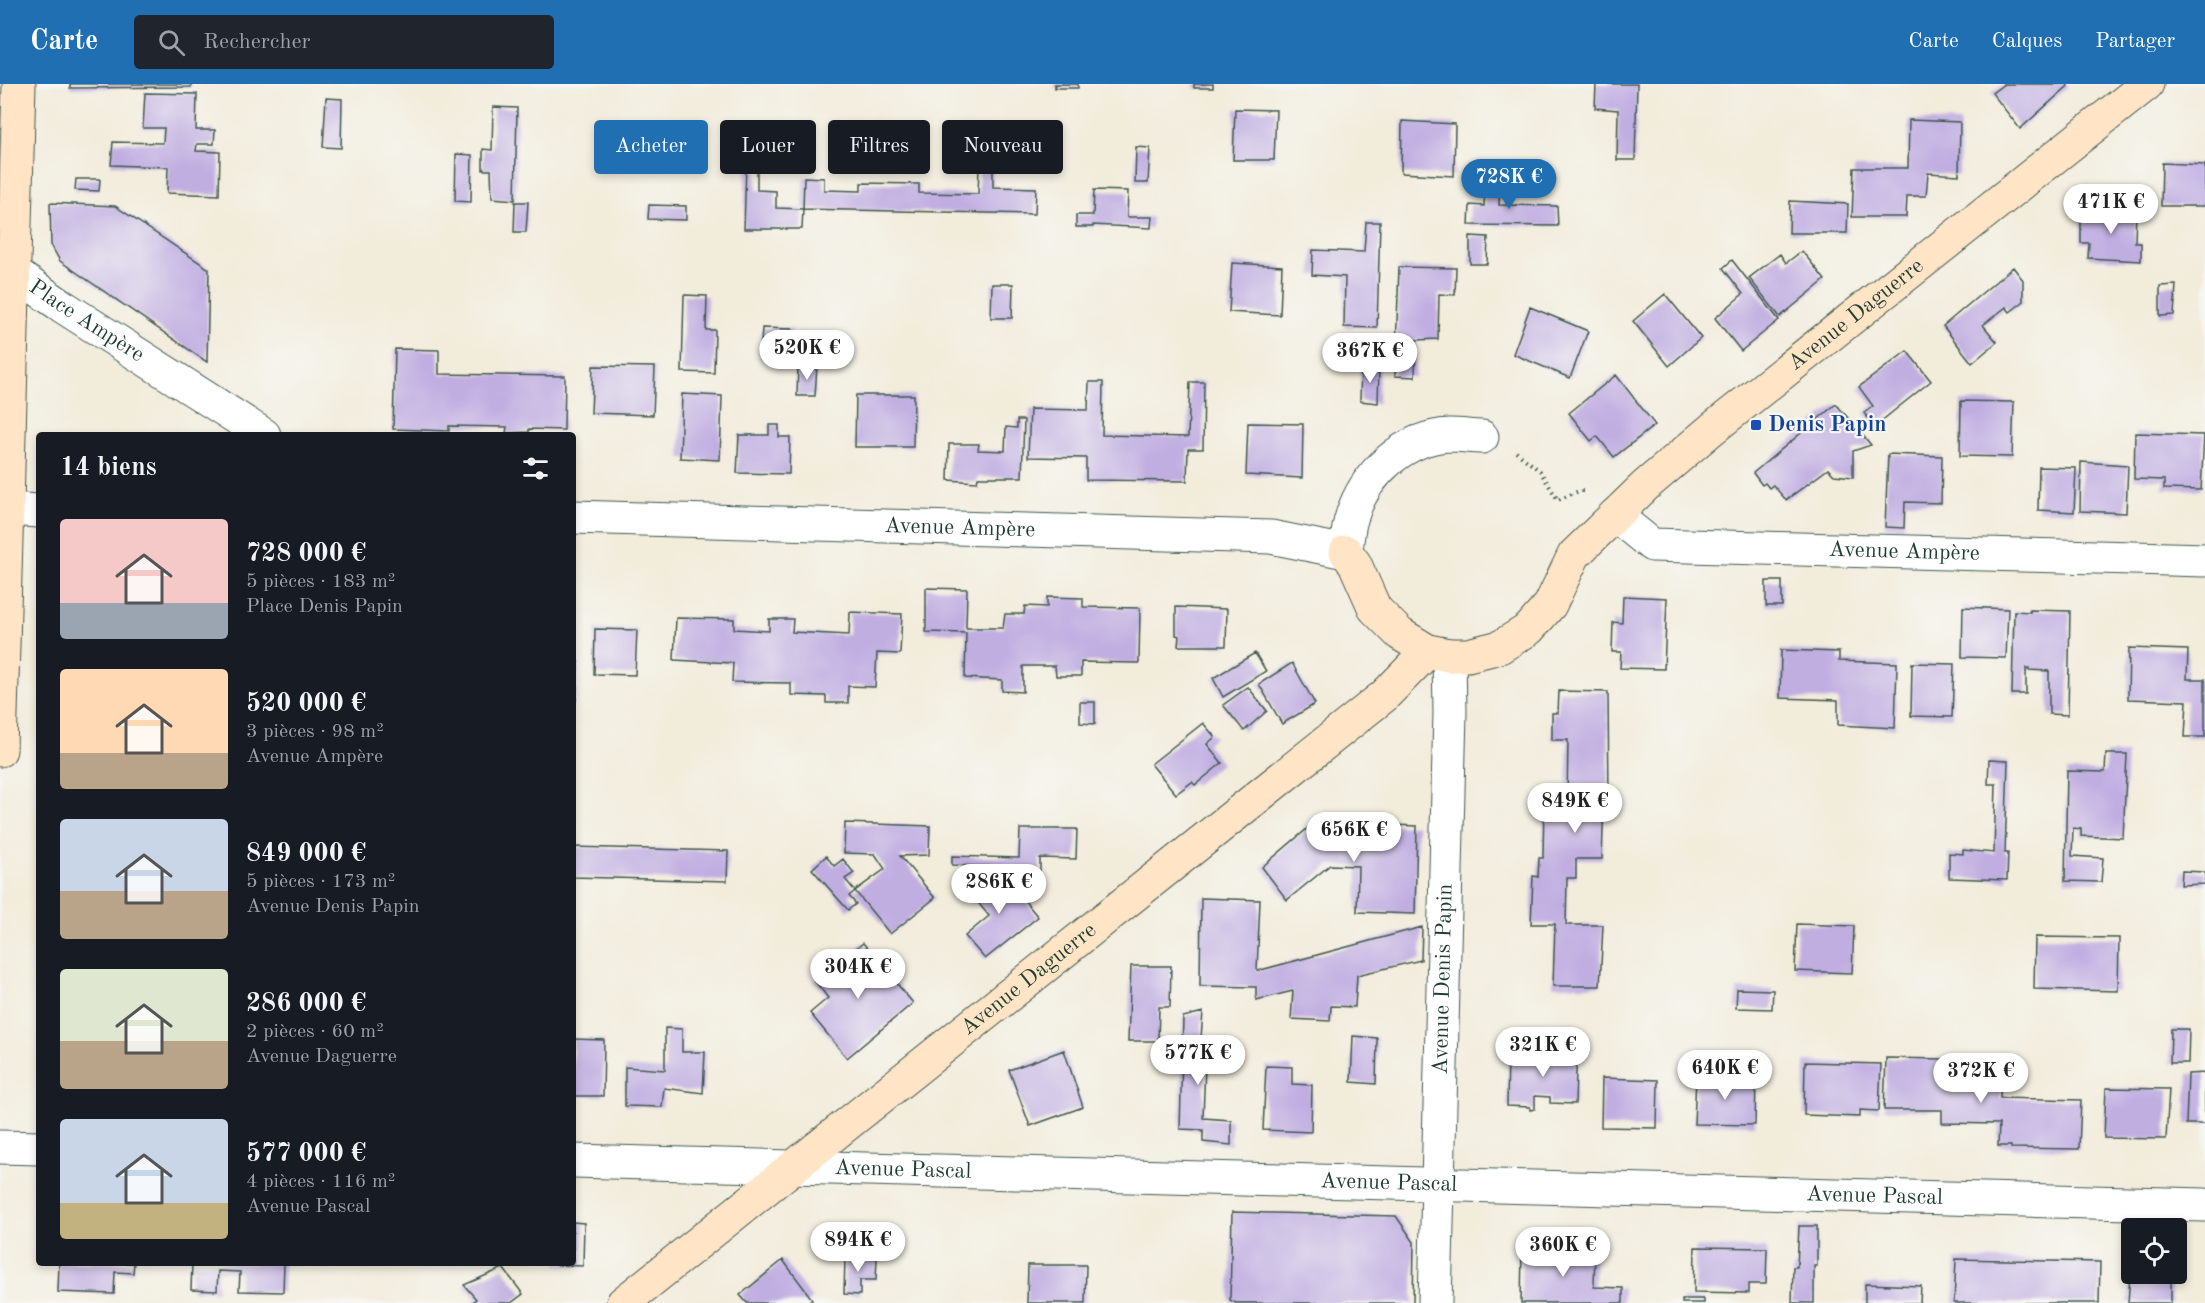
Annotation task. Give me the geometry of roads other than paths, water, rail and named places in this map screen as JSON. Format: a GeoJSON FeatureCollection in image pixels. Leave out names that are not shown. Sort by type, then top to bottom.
{"type":"FeatureCollection","features":[{"type":"Feature","properties":{"kind":"street"},"geometry":{"type":"LineString","coordinates":[[7,261],[20,84]]}},
{"type":"Feature","properties":{"kind":"street","name":"Avenue Daguerre"},"geometry":{"type":"LineString","coordinates":[[624,1303],[1439,653],[1468,655],[1500,647],[1528,629],[1550,605],[1574,555],[1645,486],[1712,429],[2147,84]]}},
{"type":"Feature","properties":{"kind":"street","name":"Place Ampère"},"geometry":{"type":"LineString","coordinates":[[7,261],[260,432]]}},
{"type":"Feature","properties":{"kind":"street","name":"Place Ampère"},"geometry":{"type":"LineString","coordinates":[[0,750],[1,634],[6,509],[7,261]]}},
{"type":"Feature","properties":{"kind":"street"},"geometry":{"type":"LineString","coordinates":[[1439,653],[1400,634],[1375,609],[1355,564],[1346,552],[1352,516],[1365,486],[1387,460],[1416,443],[1448,435],[1482,437]]}},
{"type":"Feature","properties":{"kind":"street"},"geometry":{"type":"LineString","coordinates":[[6,509],[36,511]]}},
{"type":"Feature","properties":{"kind":"street","name":"Avenue Ampère"},"geometry":{"type":"LineString","coordinates":[[1615,515],[1652,545],[2205,560]]}},
{"type":"Feature","properties":{"kind":"street","name":"Avenue Ampère"},"geometry":{"type":"LineString","coordinates":[[576,517],[1271,537],[1346,552]]}},
{"type":"Feature","properties":{"kind":"street","name":"Avenue Denis Papin"},"geometry":{"type":"LineString","coordinates":[[1435,1303],[1450,712],[1439,653]]}},
{"type":"Feature","properties":{"kind":"street"},"geometry":{"type":"LineString","coordinates":[[0,1147],[36,1148]]}},
{"type":"Feature","properties":{"kind":"street","name":"Avenue Pascal"},"geometry":{"type":"LineString","coordinates":[[576,1161],[796,1165],[2205,1205]]}},
{"type":"Feature","properties":{"kind":"place","name":"Denis Papin"},"geometry":{"type":"Point","coordinates":[1756,425]}}]}
